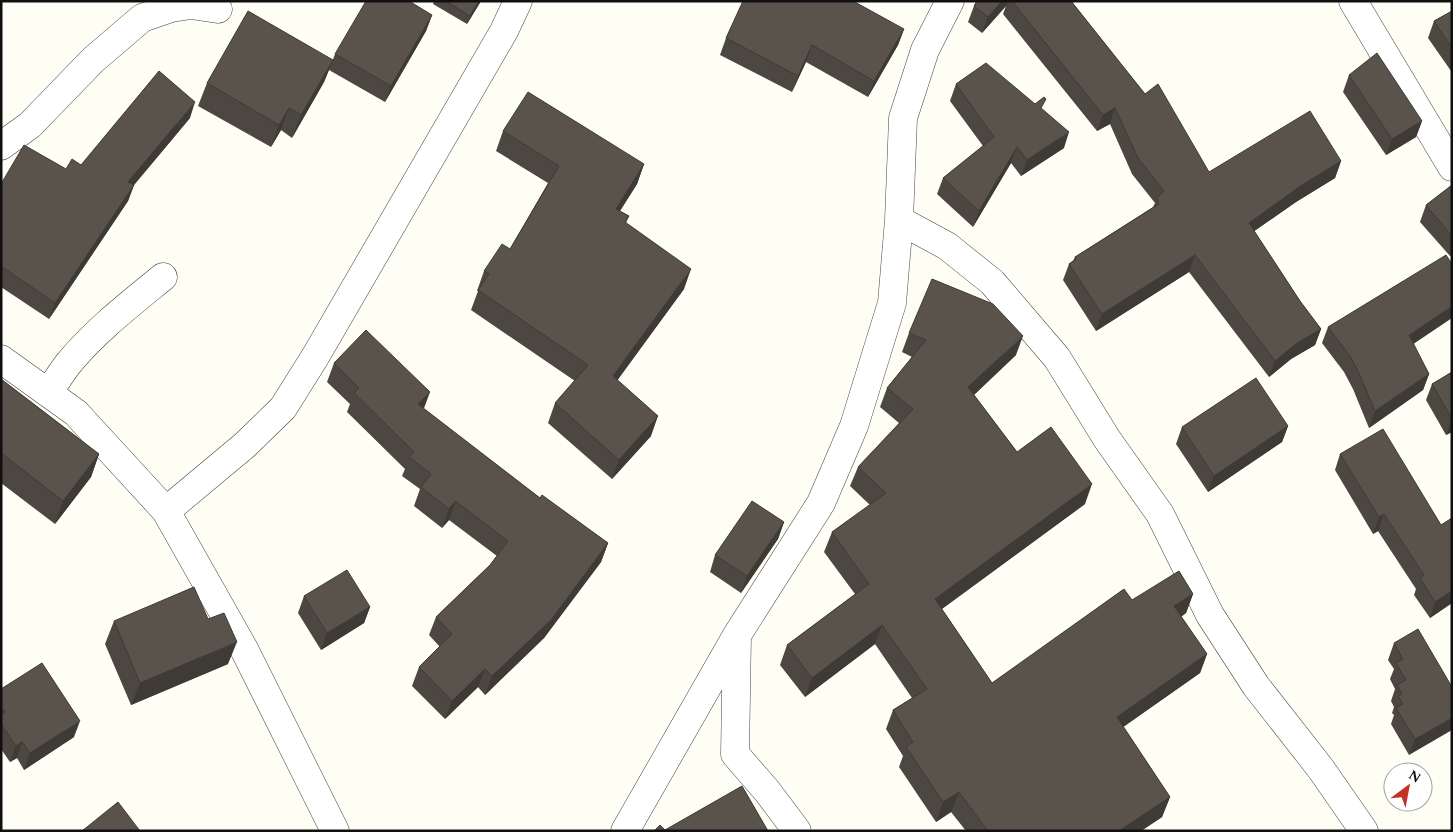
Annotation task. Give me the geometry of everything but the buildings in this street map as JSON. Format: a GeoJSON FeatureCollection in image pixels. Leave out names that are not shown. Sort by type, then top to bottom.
{"type":"FeatureCollection","features":[{"type":"Feature","properties":{"kind":"street"},"geometry":{"type":"LineString","coordinates":[[166,511],[245,445],[283,408],[315,357],[504,31],[518,1]]}},
{"type":"Feature","properties":{"kind":"street"},"geometry":{"type":"LineString","coordinates":[[625,831],[737,635],[820,503],[854,426],[892,303],[899,220],[903,118],[925,50],[950,1]]}},
{"type":"Feature","properties":{"kind":"street"},"geometry":{"type":"LineString","coordinates":[[1353,1],[1452,167]]}},
{"type":"Feature","properties":{"kind":"street"},"geometry":{"type":"LineString","coordinates":[[1,146],[30,124],[93,60],[142,18],[171,8],[190,5],[218,9]]}},
{"type":"Feature","properties":{"kind":"street"},"geometry":{"type":"LineString","coordinates":[[899,220],[947,246],[992,282],[1057,358],[1107,439],[1160,514],[1210,615],[1245,670],[1321,769],[1364,831]]}},
{"type":"Feature","properties":{"kind":"street"},"geometry":{"type":"LineString","coordinates":[[48,393],[68,364],[89,341],[126,307],[163,277]]}},
{"type":"Feature","properties":{"kind":"street"},"geometry":{"type":"LineString","coordinates":[[1,359],[76,413],[166,511],[244,649],[334,831]]}},
{"type":"Feature","properties":{"kind":"street"},"geometry":{"type":"LineString","coordinates":[[737,635],[735,754],[767,790],[797,831]]}}]}
